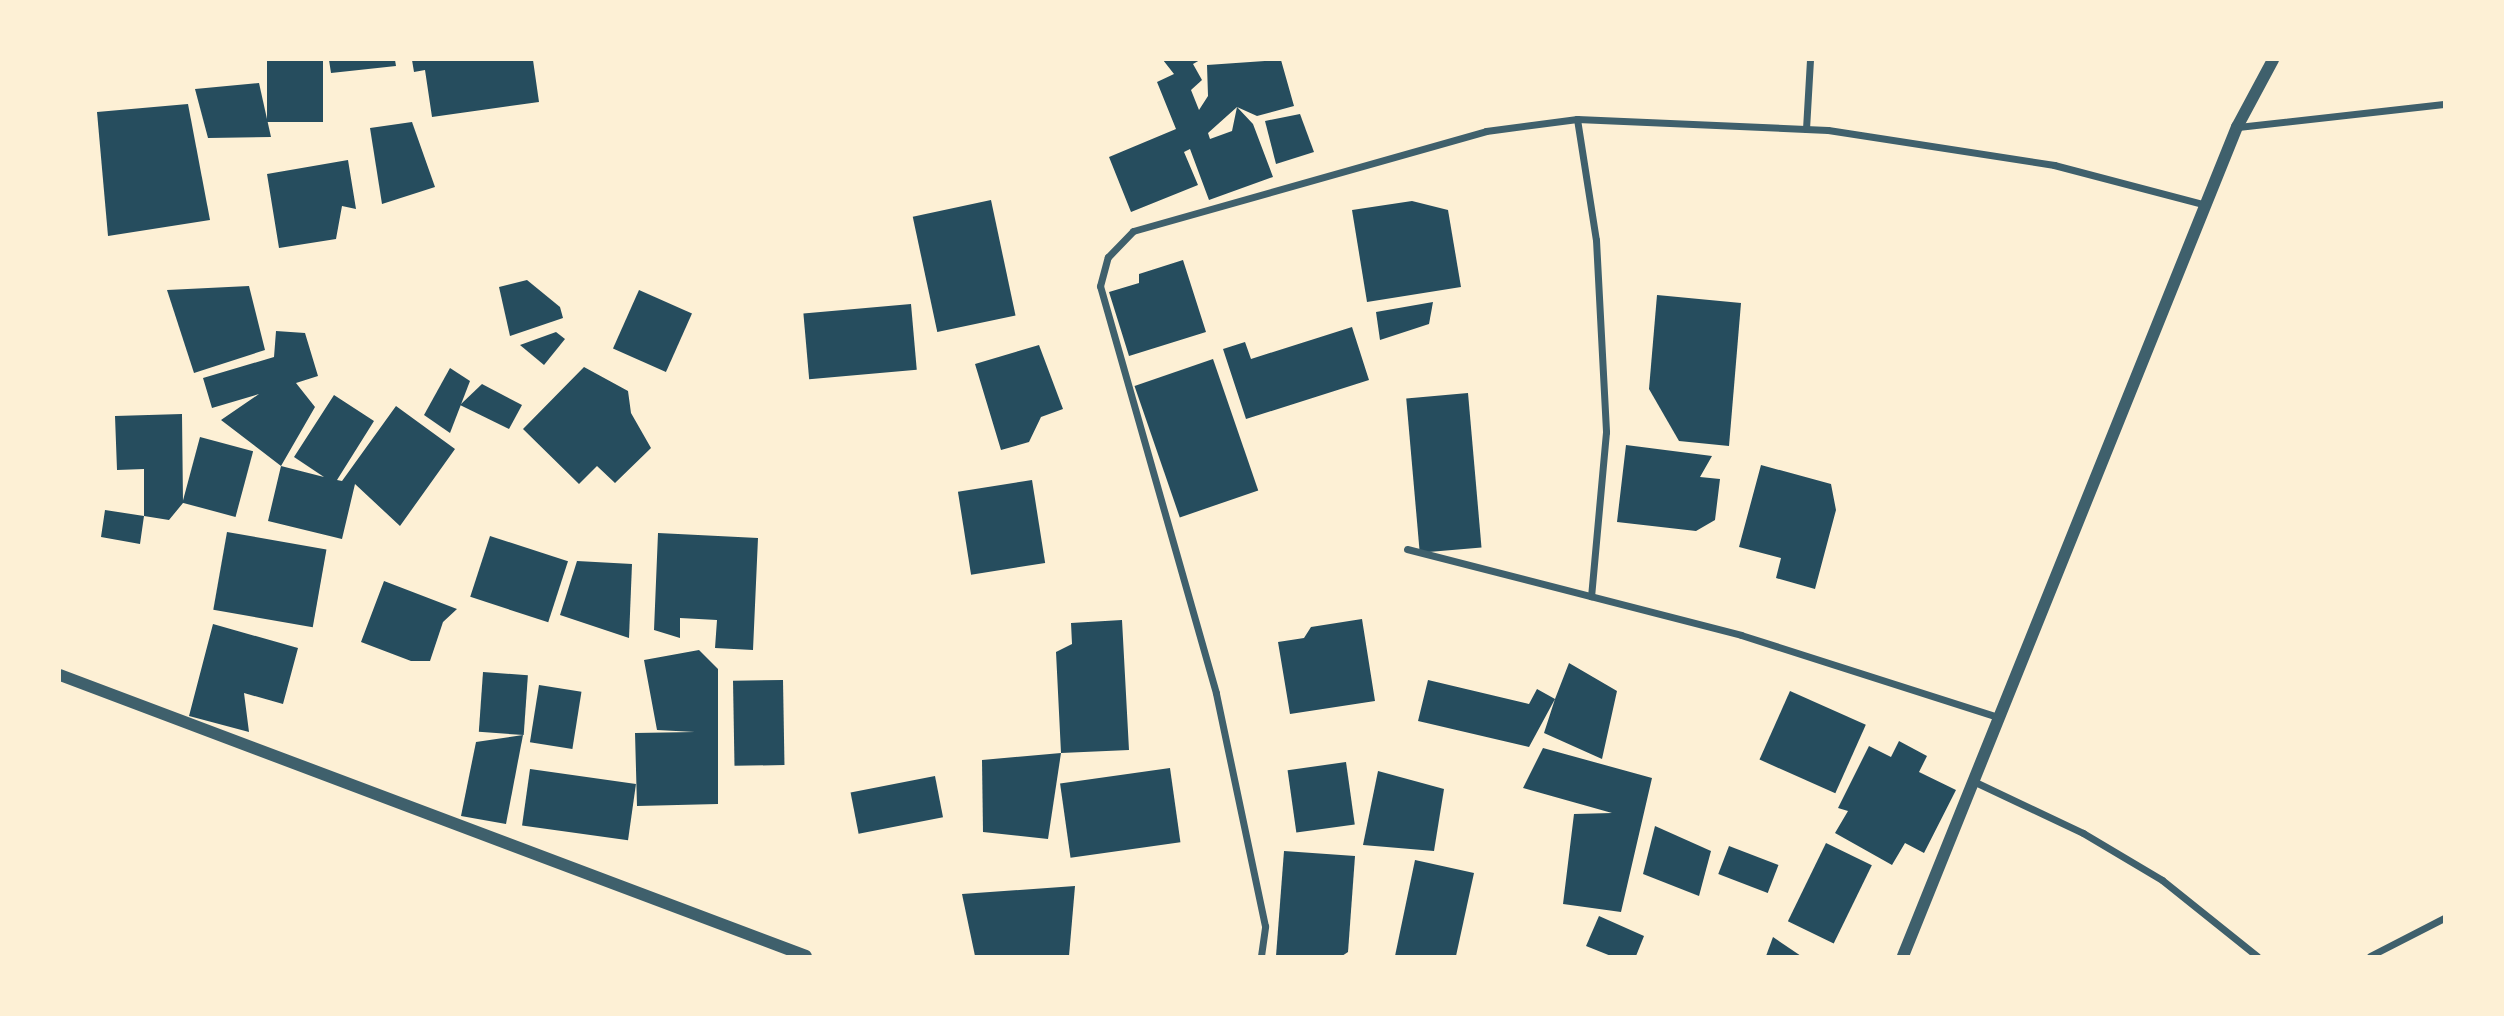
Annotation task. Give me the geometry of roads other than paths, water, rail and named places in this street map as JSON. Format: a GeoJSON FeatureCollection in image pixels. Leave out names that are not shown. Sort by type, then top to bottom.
{"type":"FeatureCollection","features":[{"type":"Feature","properties":{"kind":"street"},"geometry":{"type":"LineString","coordinates":[[1807,129],[1810,60]]}},
{"type":"Feature","properties":{"kind":"street"},"geometry":{"type":"LineString","coordinates":[[1903,957],[2237,127],[2273,60]]}},
{"type":"Feature","properties":{"kind":"street"},"geometry":{"type":"LineString","coordinates":[[2237,127],[2445,104]]}},
{"type":"Feature","properties":{"kind":"street"},"geometry":{"type":"LineString","coordinates":[[1577,119],[1596,240],[1606,432],[1591,596]]}},
{"type":"Feature","properties":{"kind":"street"},"geometry":{"type":"LineString","coordinates":[[1262,957],[1265,926],[1216,693],[1100,286],[1108,257],[1133,231],[1486,131],[1577,119],[1807,129],[2054,165],[2206,205]]}},
{"type":"Feature","properties":{"kind":"street"},"geometry":{"type":"LineString","coordinates":[[1407,549],[1741,635],[1998,717]]}},
{"type":"Feature","properties":{"kind":"street"},"geometry":{"type":"LineString","coordinates":[[60,675],[806,957]]}},
{"type":"Feature","properties":{"kind":"street"},"geometry":{"type":"LineString","coordinates":[[1973,781],[2083,833],[2162,880],[2257,957]]}},
{"type":"Feature","properties":{"kind":"street"},"geometry":{"type":"LineString","coordinates":[[2370,957],[2445,918]]}}]}
